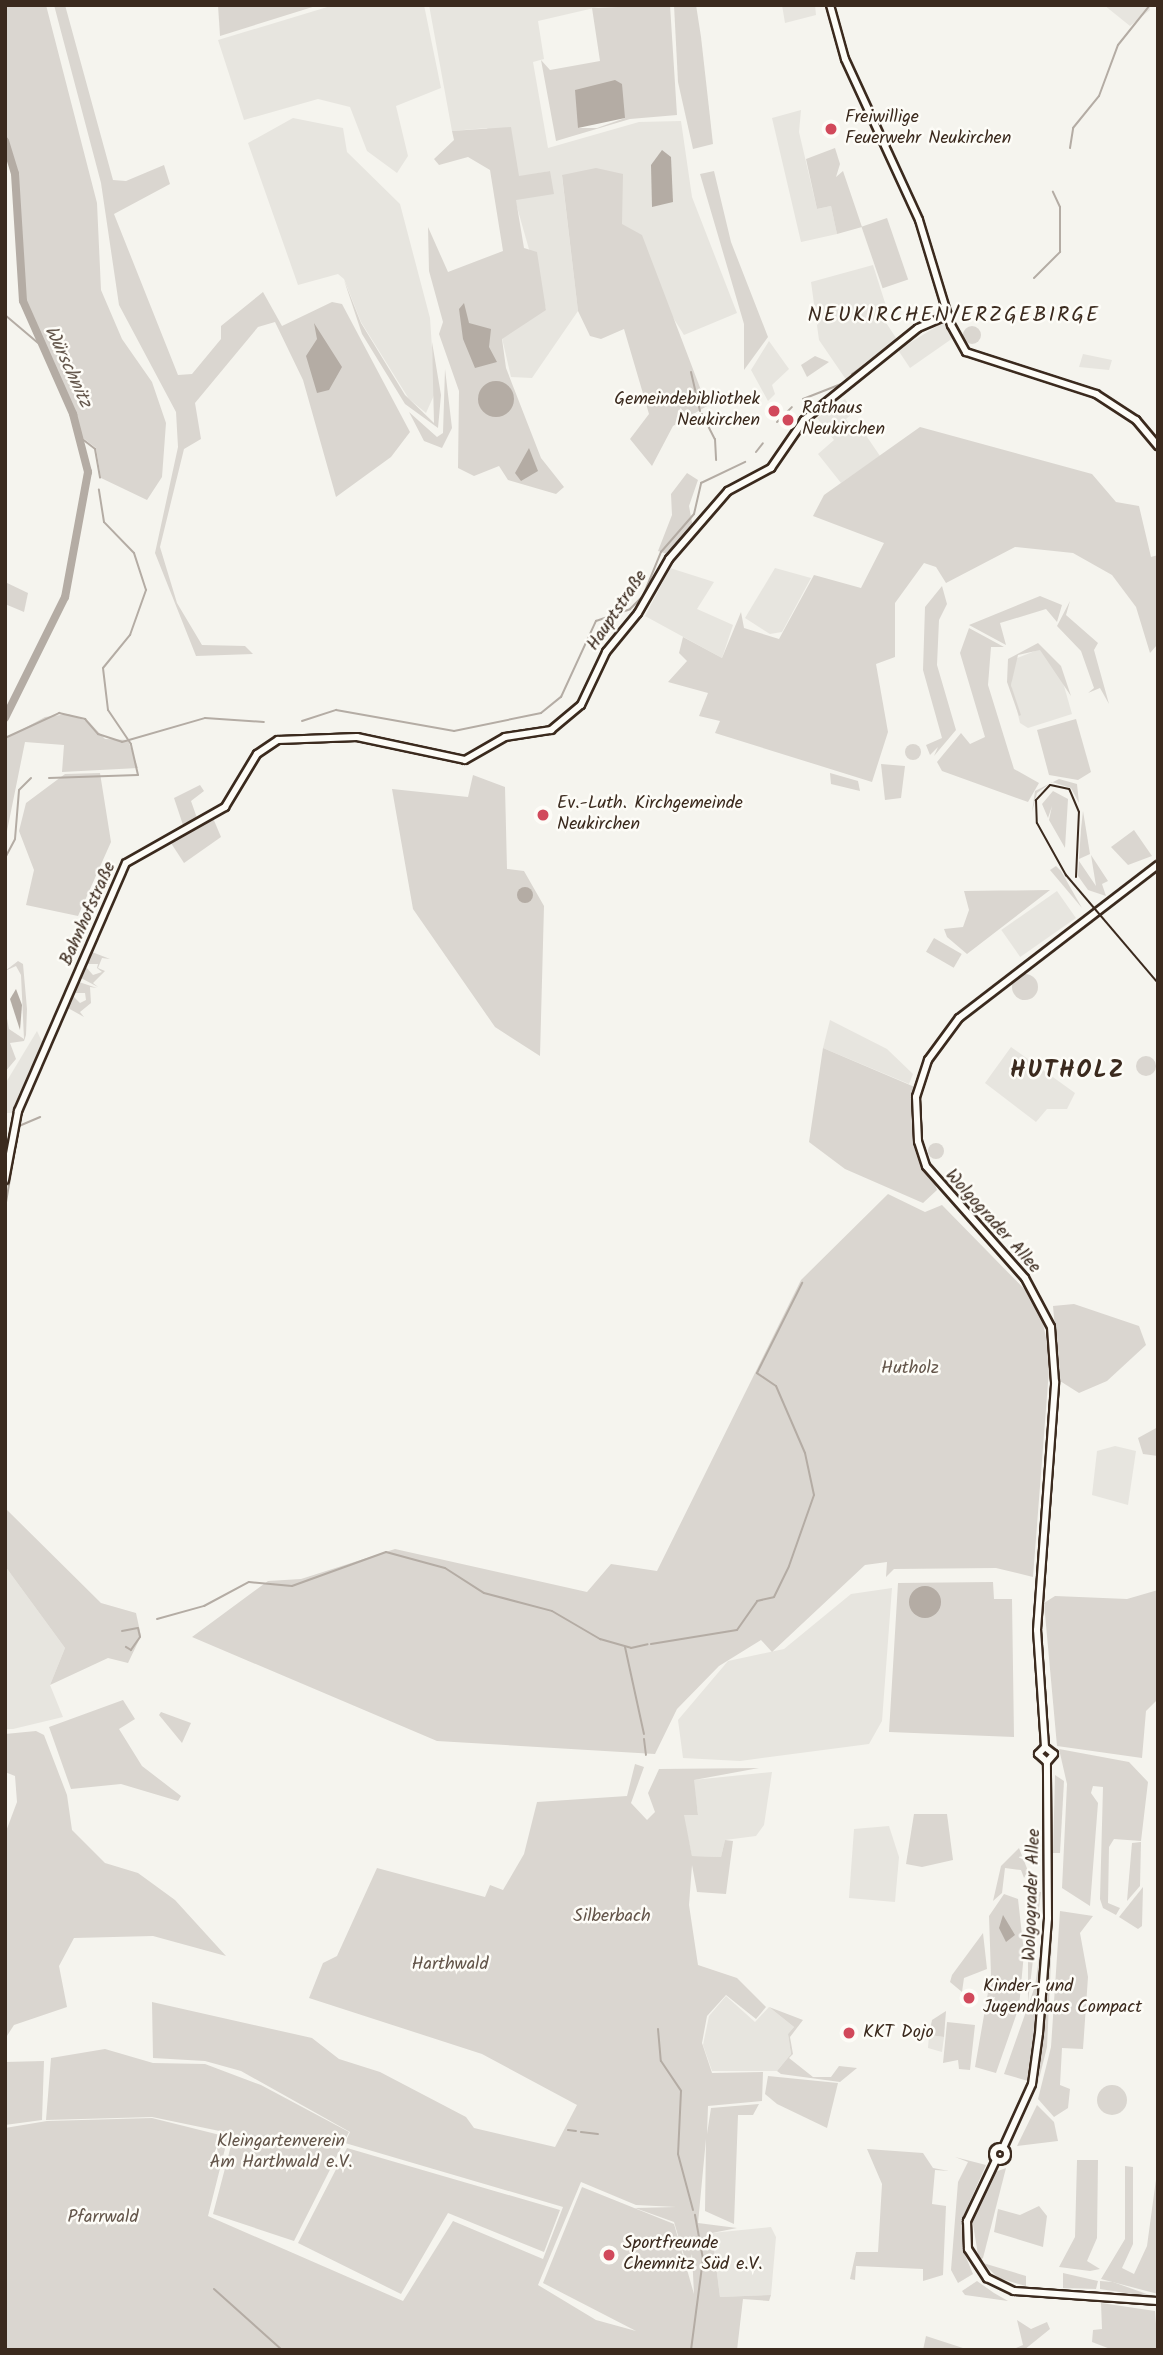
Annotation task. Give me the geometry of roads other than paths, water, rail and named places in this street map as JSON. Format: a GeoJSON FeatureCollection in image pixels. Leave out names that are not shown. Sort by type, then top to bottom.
{"type":"FeatureCollection","features":[{"type":"Feature","properties":{"kind":"main road"},"geometry":{"type":"LineString","coordinates":[[830,5],[845,59],[919,220],[948,315],[976,359],[1096,394],[1136,420],[1158,446]]}},
{"type":"Feature","properties":{"kind":"main road","name":"Hauptstraße"},"geometry":{"type":"LineString","coordinates":[[293,736],[357,737],[465,760],[505,737],[551,730],[581,705],[606,652],[638,613],[669,559],[727,491],[771,468],[804,420],[918,328],[948,315]]}},
{"type":"Feature","properties":{"kind":"main road","name":"Bahnhofstraße"},"geometry":{"type":"LineString","coordinates":[[5,1180],[18,1111],[126,863],[225,807],[257,754],[293,736]]}},
{"type":"Feature","properties":{"kind":"main road","name":"Wolgograder Allee"},"geometry":{"type":"LineString","coordinates":[[1158,865],[959,1018],[928,1060],[916,1097],[918,1141],[926,1166],[1024,1278],[1051,1327],[1055,1382],[1037,1630],[1045,1747],[1054,1754],[1047,1762],[1048,1918],[1038,2046],[1032,2084],[1003,2148],[1007,2157],[996,2160],[967,2221],[968,2249],[987,2278],[1014,2291],[1158,2301]]}},
{"type":"Feature","properties":{"kind":"main road","name":"Wolgograder Allee"},"geometry":{"type":"LineString","coordinates":[[1045,1747],[1038,1754],[1047,1762]]}},
{"type":"Feature","properties":{"kind":"waterway"},"geometry":{"type":"LineString","coordinates":[[1070,148],[1073,128],[1099,96],[1118,45],[1150,5]]}},
{"type":"Feature","properties":{"kind":"waterway","name":"Würschnitz"},"geometry":{"type":"LineString","coordinates":[[5,141],[15,174],[23,301],[73,414],[88,472],[65,597],[5,718]]}},
{"type":"Feature","properties":{"kind":"waterway"},"geometry":{"type":"LineString","coordinates":[[1034,278],[1060,252],[1060,207],[1053,192]]}},
{"type":"Feature","properties":{"kind":"waterway"},"geometry":{"type":"LineString","coordinates":[[5,315],[38,343]]}},
{"type":"Feature","properties":{"kind":"waterway"},"geometry":{"type":"LineString","coordinates":[[852,374],[878,356]]}},
{"type":"Feature","properties":{"kind":"waterway"},"geometry":{"type":"LineString","coordinates":[[691,372],[700,411]]}},
{"type":"Feature","properties":{"kind":"waterway"},"geometry":{"type":"LineString","coordinates":[[803,399],[841,384]]}},
{"type":"Feature","properties":{"kind":"waterway"},"geometry":{"type":"LineString","coordinates":[[777,422],[792,407]]}},
{"type":"Feature","properties":{"kind":"waterway"},"geometry":{"type":"LineString","coordinates":[[702,414],[715,439],[716,460]]}},
{"type":"Feature","properties":{"kind":"waterway"},"geometry":{"type":"LineString","coordinates":[[81,438],[95,449],[100,478]]}},
{"type":"Feature","properties":{"kind":"waterway"},"geometry":{"type":"LineString","coordinates":[[756,452],[763,443]]}},
{"type":"Feature","properties":{"kind":"waterway"},"geometry":{"type":"LineString","coordinates":[[302,721],[336,710],[454,731],[541,713],[561,697],[596,621],[630,609],[643,596],[661,552],[694,514],[701,483],[745,462]]}},
{"type":"Feature","properties":{"kind":"waterway"},"geometry":{"type":"LineString","coordinates":[[49,778],[138,775],[131,744],[108,710],[103,668],[130,635],[146,590],[134,553],[104,522],[99,489]]}},
{"type":"Feature","properties":{"kind":"waterway"},"geometry":{"type":"LineString","coordinates":[[5,738],[59,713],[85,719],[98,734],[122,742],[205,718],[264,722]]}},
{"type":"Feature","properties":{"kind":"waterway"},"geometry":{"type":"LineString","coordinates":[[5,858],[15,839],[19,790],[31,778]]}},
{"type":"Feature","properties":{"kind":"waterway"},"geometry":{"type":"LineString","coordinates":[[5,1208],[19,1126],[40,1117]]}},
{"type":"Feature","properties":{"kind":"waterway"},"geometry":{"type":"LineString","coordinates":[[651,1644],[737,1630],[757,1601],[774,1597],[789,1566],[814,1495],[805,1453],[776,1386],[757,1373],[802,1283]]}},
{"type":"Feature","properties":{"kind":"waterway"},"geometry":{"type":"LineString","coordinates":[[157,1619],[204,1606],[249,1582],[292,1586],[386,1552],[445,1568],[484,1593],[552,1611],[600,1639],[631,1648],[648,1644]]}},
{"type":"Feature","properties":{"kind":"waterway"},"geometry":{"type":"LineString","coordinates":[[122,1631],[138,1628],[140,1637],[131,1650],[126,1647]]}},
{"type":"Feature","properties":{"kind":"waterway"},"geometry":{"type":"LineString","coordinates":[[625,1647],[644,1734]]}},
{"type":"Feature","properties":{"kind":"waterway"},"geometry":{"type":"LineString","coordinates":[[644,1739],[646,1755]]}},
{"type":"Feature","properties":{"kind":"waterway"},"geometry":{"type":"LineString","coordinates":[[658,2029],[661,2061],[681,2091],[678,2154],[693,2210]]}},
{"type":"Feature","properties":{"kind":"waterway"},"geometry":{"type":"LineString","coordinates":[[568,2130],[576,2131]]}},
{"type":"Feature","properties":{"kind":"waterway"},"geometry":{"type":"LineString","coordinates":[[581,2132],[598,2134]]}},
{"type":"Feature","properties":{"kind":"waterway"},"geometry":{"type":"LineString","coordinates":[[691,2350],[703,2259],[695,2215]]}},
{"type":"Feature","properties":{"kind":"waterway"},"geometry":{"type":"LineString","coordinates":[[214,2289],[282,2350]]}},
{"type":"Feature","properties":{"kind":"tram line"},"geometry":{"type":"LineString","coordinates":[[1076,877],[1079,812],[1069,789],[1050,785],[1036,800],[1037,823],[1066,875],[1158,983]]}},
{"type":"Feature","properties":{"kind":"place","name":"Freiwillige Feuerwehr Neukirchen"},"geometry":{"type":"Point","coordinates":[831,129]}},
{"type":"Feature","properties":{"kind":"place","name":"Gemeindebibliothek Neukirchen"},"geometry":{"type":"Point","coordinates":[774,411]}},
{"type":"Feature","properties":{"kind":"place","name":"Rathaus Neukirchen"},"geometry":{"type":"Point","coordinates":[788,420]}},
{"type":"Feature","properties":{"kind":"place","name":"Ev.-Luth. Kirchgemeinde Neukirchen"},"geometry":{"type":"Point","coordinates":[543,815]}},
{"type":"Feature","properties":{"kind":"place","name":"Kinder- und Jugendhaus Compact"},"geometry":{"type":"Point","coordinates":[969,1998]}},
{"type":"Feature","properties":{"kind":"place","name":"KKT Dojo"},"geometry":{"type":"Point","coordinates":[849,2033]}},
{"type":"Feature","properties":{"kind":"place","name":"Sportfreunde Chemnitz Süd e.V."},"geometry":{"type":"Point","coordinates":[609,2255]}},
{"type":"Feature","properties":{"kind":"district","name":"NEUKIRCHEN/ERZGEBIRGE"},"geometry":{"type":"Point","coordinates":[954,316]}},
{"type":"Feature","properties":{"kind":"district","name":"HUTHOLZ"},"geometry":{"type":"Point","coordinates":[1068,1071]}},
{"type":"Feature","properties":{"kind":"park label","name":"Hutholz"},"geometry":{"type":"Point","coordinates":[910,1369]}},
{"type":"Feature","properties":{"kind":"park label","name":"Silberbach"},"geometry":{"type":"Point","coordinates":[612,1917]}},
{"type":"Feature","properties":{"kind":"park label","name":"Harthwald"},"geometry":{"type":"Point","coordinates":[450,1965]}},
{"type":"Feature","properties":{"kind":"park label","name":"Kleingartenverein Am Harthwald e.V."},"geometry":{"type":"Point","coordinates":[281,2153]}},
{"type":"Feature","properties":{"kind":"park label","name":"Pfarrwald"},"geometry":{"type":"Point","coordinates":[103,2218]}}]}
